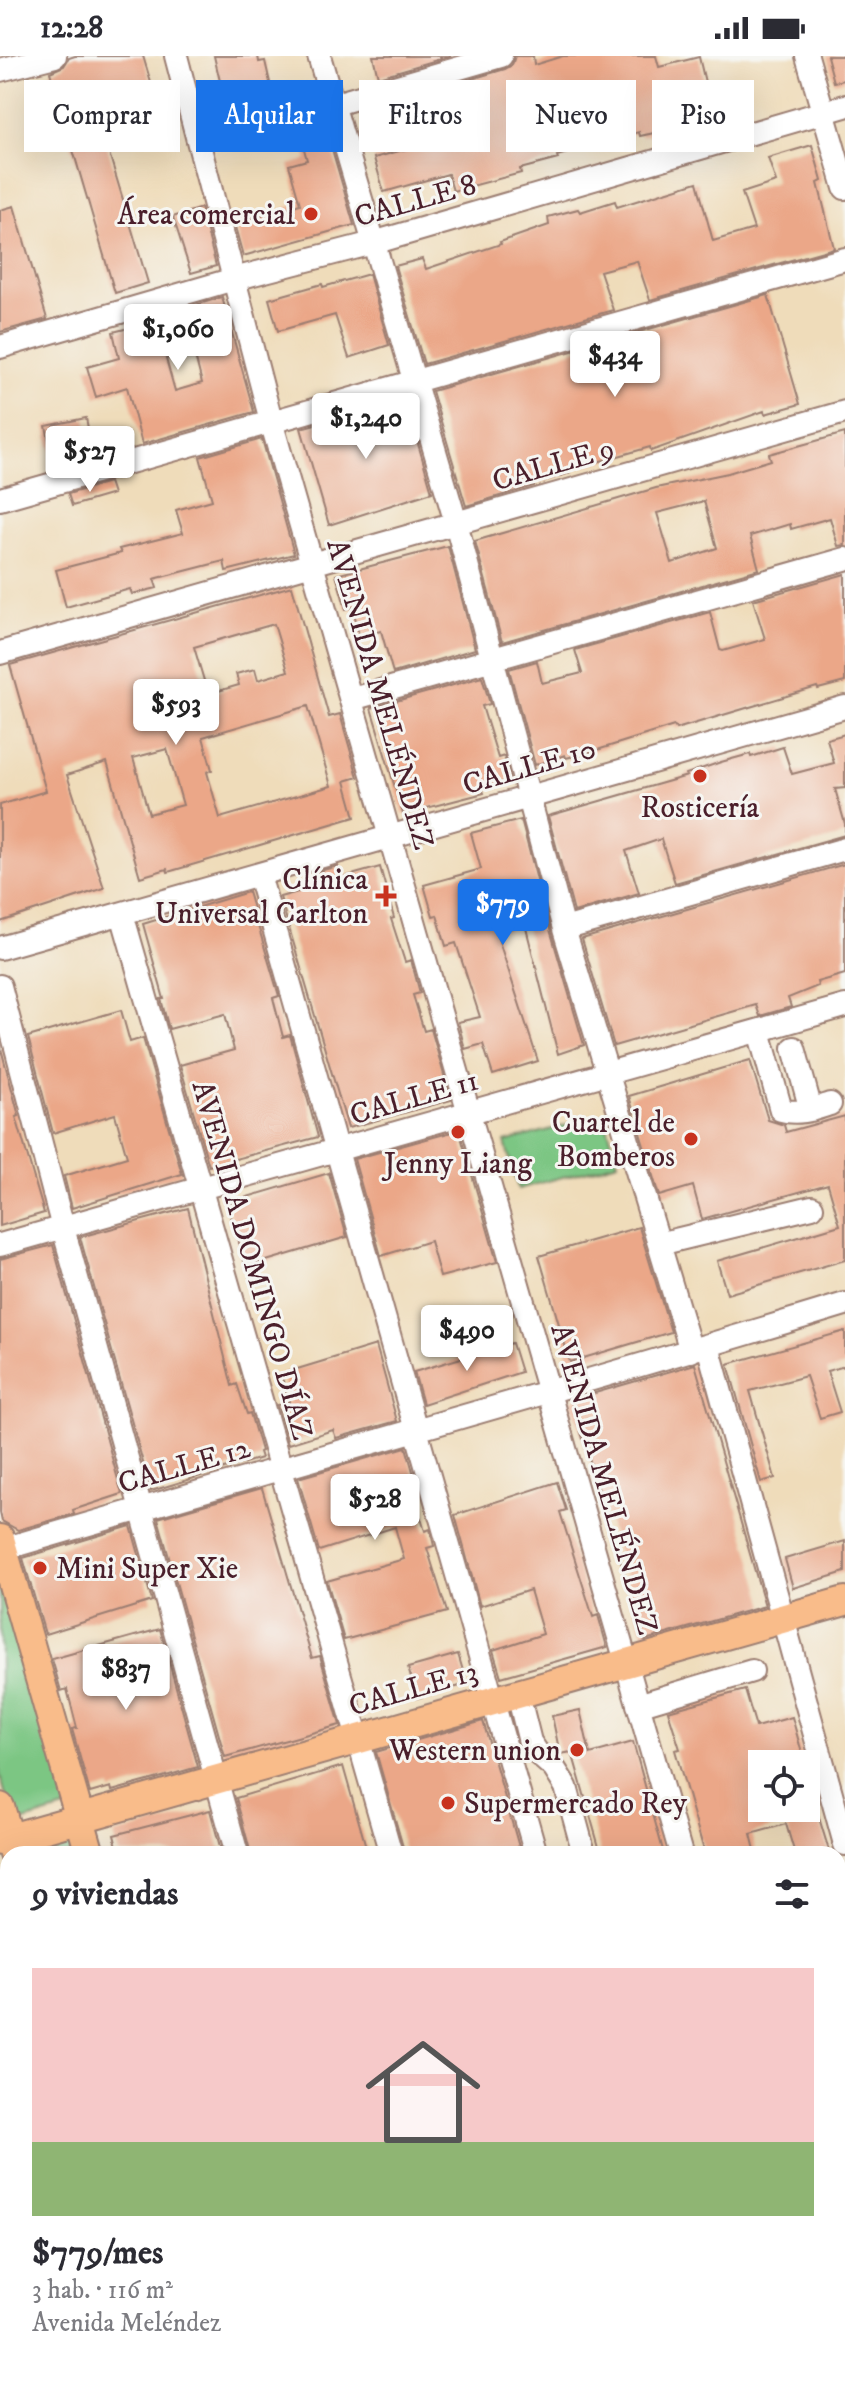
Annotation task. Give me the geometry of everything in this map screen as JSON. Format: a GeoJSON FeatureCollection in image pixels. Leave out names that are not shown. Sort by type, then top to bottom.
{"type":"FeatureCollection","features":[{"type":"Feature","properties":{"kind":"main road"},"geometry":{"type":"LineString","coordinates":[[1,1546],[88,1846]]}},
{"type":"Feature","properties":{"kind":"main road","name":"CALLE 13"},"geometry":{"type":"LineString","coordinates":[[8,1844],[80,1818],[845,1601]]}},
{"type":"Feature","properties":{"kind":"main road"},"geometry":{"type":"LineString","coordinates":[[0,1807],[8,1844]]}},
{"type":"Feature","properties":{"kind":"street"},"geometry":{"type":"LineString","coordinates":[[0,70],[55,56]]}},
{"type":"Feature","properties":{"kind":"street","name":"AVENIDA MELÉNDEZ"},"geometry":{"type":"LineString","coordinates":[[176,56],[271,421],[679,1846]]}},
{"type":"Feature","properties":{"kind":"street"},"geometry":{"type":"LineString","coordinates":[[319,56],[325,80]]}},
{"type":"Feature","properties":{"kind":"street"},"geometry":{"type":"LineString","coordinates":[[343,102],[501,56]]}},
{"type":"Feature","properties":{"kind":"street"},"geometry":{"type":"LineString","coordinates":[[807,56],[834,109],[845,188]]}},
{"type":"Feature","properties":{"kind":"street","name":"CALLE 8"},"geometry":{"type":"LineString","coordinates":[[0,347],[834,109]]}},
{"type":"Feature","properties":{"kind":"street"},"geometry":{"type":"LineString","coordinates":[[343,142],[456,523],[606,1075],[659,1244],[700,1349],[783,1618],[845,1844]]}},
{"type":"Feature","properties":{"kind":"street"},"geometry":{"type":"LineString","coordinates":[[0,499],[845,259]]}},
{"type":"Feature","properties":{"kind":"street","name":"CALLE 9"},"geometry":{"type":"LineString","coordinates":[[0,653],[845,412]]}},
{"type":"Feature","properties":{"kind":"street"},"geometry":{"type":"LineString","coordinates":[[352,699],[845,559]]}},
{"type":"Feature","properties":{"kind":"street","name":"CALLE 10"},"geometry":{"type":"LineString","coordinates":[[0,948],[845,707]]}},
{"type":"Feature","properties":{"kind":"street"},"geometry":{"type":"LineString","coordinates":[[564,929],[845,849]]}},
{"type":"Feature","properties":{"kind":"street"},"geometry":{"type":"LineString","coordinates":[[259,875],[416,1430],[505,1698],[534,1846]]}},
{"type":"Feature","properties":{"kind":"street","name":"AVENIDA DOMINGO DÍAZ"},"geometry":{"type":"LineString","coordinates":[[122,914],[389,1846]]}},
{"type":"Feature","properties":{"kind":"street"},"geometry":{"type":"LineString","coordinates":[[0,986],[63,1228],[235,1846]]}},
{"type":"Feature","properties":{"kind":"street","name":"CALLE 11"},"geometry":{"type":"LineString","coordinates":[[0,1245],[759,1031],[843,1014]]}},
{"type":"Feature","properties":{"kind":"street"},"geometry":{"type":"LineString","coordinates":[[759,1031],[781,1110],[792,1113],[820,1107],[794,1048]]}},
{"type":"Feature","properties":{"kind":"street"},"geometry":{"type":"LineString","coordinates":[[659,1244],[812,1207]]}},
{"type":"Feature","properties":{"kind":"street","name":"CALLE 12"},"geometry":{"type":"LineString","coordinates":[[1,1546],[700,1349],[845,1304]]}},
{"type":"Feature","properties":{"kind":"street"},"geometry":{"type":"LineString","coordinates":[[638,1705],[752,1671]]}},
{"type":"Feature","properties":{"kind":"street"},"geometry":{"type":"LineString","coordinates":[[505,1698],[530,1742],[554,1768],[566,1787],[582,1846]]}},
{"type":"Feature","properties":{"kind":"green space"},"geometry":{"type":"Polygon","coordinates":[[[604,1115],[618,1162],[518,1189],[505,1142],[604,1115]]]}},
{"type":"Feature","properties":{"kind":"green space"},"geometry":{"type":"Polygon","coordinates":[[[0,1571],[68,1808],[14,1824],[0,1775],[0,1571]]]}},
{"type":"Feature","properties":{"kind":"green space"},"geometry":{"type":"Polygon","coordinates":[[[75,1836],[78,1846],[40,1846],[75,1836]]]}},
{"type":"Feature","properties":{"kind":"building"},"geometry":{"type":"Polygon","coordinates":[[[143,56],[150,80],[52,80],[50,72],[64,66],[69,58],[143,56]]]}},
{"type":"Feature","properties":{"kind":"building"},"geometry":{"type":"Polygon","coordinates":[[[214,56],[258,56],[259,62],[265,61],[269,80],[220,80],[214,56]]]}},
{"type":"Feature","properties":{"kind":"building"},"geometry":{"type":"Polygon","coordinates":[[[373,56],[451,56],[378,77],[373,56]]]}},
{"type":"Feature","properties":{"kind":"building"},"geometry":{"type":"Polygon","coordinates":[[[515,56],[533,56],[534,65],[563,56],[656,56],[659,67],[699,57],[704,80],[652,80],[652,133],[640,136],[639,132],[636,133],[636,80],[506,80],[506,152],[571,152],[557,156],[558,159],[520,169],[521,173],[453,191],[448,174],[384,192],[374,158],[396,152],[490,152],[490,80],[468,80],[512,65],[515,56]]]}},
{"type":"Feature","properties":{"kind":"building"},"geometry":{"type":"Polygon","coordinates":[[[827,56],[845,56],[845,80],[834,82],[827,56]]]}},
{"type":"Feature","properties":{"kind":"building"},"geometry":{"type":"Polygon","coordinates":[[[812,145],[834,248],[650,300],[637,261],[600,271],[613,310],[424,364],[395,266],[422,259],[426,269],[549,225],[548,217],[578,209],[580,212],[615,201],[617,207],[697,182],[713,241],[754,229],[742,193],[776,182],[768,158],[812,145]]]}},
{"type":"Feature","properties":{"kind":"building"},"geometry":{"type":"Polygon","coordinates":[[[74,152],[109,152],[148,283],[115,293],[74,152]]]}},
{"type":"Feature","properties":{"kind":"building","name":"Área comercial"},"geometry":{"type":"Polygon","coordinates":[[[305,152],[333,152],[354,225],[243,256],[234,223],[300,204],[289,165],[307,160],[305,152]]]}},
{"type":"Feature","properties":{"kind":"building"},"geometry":{"type":"Polygon","coordinates":[[[14,206],[47,319],[0,332],[0,210],[14,206]]]}},
{"type":"Feature","properties":{"kind":"building"},"geometry":{"type":"Polygon","coordinates":[[[201,208],[216,266],[191,273],[173,217],[201,208]]]}},
{"type":"Feature","properties":{"kind":"building"},"geometry":{"type":"Polygon","coordinates":[[[369,274],[389,345],[349,358],[335,315],[278,331],[269,299],[369,274]]]}},
{"type":"Feature","properties":{"kind":"building"},"geometry":{"type":"Polygon","coordinates":[[[768,295],[800,404],[765,414],[764,411],[651,451],[650,447],[569,470],[570,473],[534,486],[466,506],[432,391],[768,295]]]}},
{"type":"Feature","properties":{"kind":"building"},"geometry":{"type":"Polygon","coordinates":[[[222,297],[254,412],[142,444],[127,387],[96,397],[87,367],[119,358],[113,332],[184,314],[183,309],[222,297]],[[194,352],[166,359],[175,391],[202,383],[194,352]]]}},
{"type":"Feature","properties":{"kind":"building"},"geometry":{"type":"Polygon","coordinates":[[[405,399],[432,492],[329,525],[301,428],[405,399]]]}},
{"type":"Feature","properties":{"kind":"building"},"geometry":{"type":"Polygon","coordinates":[[[86,418],[94,458],[55,469],[46,426],[86,418]]]}},
{"type":"Feature","properties":{"kind":"building"},"geometry":{"type":"Polygon","coordinates":[[[845,433],[845,545],[838,546],[830,518],[791,529],[790,524],[750,536],[759,569],[502,642],[475,541],[656,488],[728,473],[771,460],[769,454],[845,433]],[[704,501],[657,513],[672,563],[717,548],[704,501]]]}},
{"type":"Feature","properties":{"kind":"building"},"geometry":{"type":"Polygon","coordinates":[[[262,439],[294,554],[226,571],[224,561],[154,579],[157,588],[132,594],[130,589],[66,607],[56,570],[121,553],[119,549],[183,533],[176,510],[212,500],[200,457],[262,439]]]}},
{"type":"Feature","properties":{"kind":"building"},"geometry":{"type":"Polygon","coordinates":[[[109,482],[113,494],[72,506],[68,494],[109,482]]]}},
{"type":"Feature","properties":{"kind":"building"},"geometry":{"type":"Polygon","coordinates":[[[448,546],[475,649],[393,673],[381,631],[359,636],[353,607],[346,609],[336,575],[448,546]]]}},
{"type":"Feature","properties":{"kind":"building"},"geometry":{"type":"Polygon","coordinates":[[[845,574],[845,682],[817,687],[676,729],[674,726],[594,751],[566,758],[565,755],[535,765],[509,669],[537,661],[542,683],[582,673],[575,650],[710,612],[720,650],[723,651],[765,639],[753,600],[845,574]]]}},
{"type":"Feature","properties":{"kind":"building"},"geometry":{"type":"Polygon","coordinates":[[[292,586],[329,717],[340,714],[358,777],[345,781],[355,817],[168,872],[167,869],[140,877],[107,762],[67,775],[104,888],[0,922],[0,805],[46,791],[10,665],[292,586]],[[274,624],[194,647],[208,694],[239,685],[236,674],[255,669],[258,680],[288,671],[274,624]],[[308,706],[203,737],[212,770],[207,772],[220,818],[331,786],[308,706]],[[167,749],[133,758],[149,814],[183,805],[167,749]]]}},
{"type":"Feature","properties":{"kind":"building"},"geometry":{"type":"Polygon","coordinates":[[[482,677],[490,704],[482,706],[498,758],[504,756],[510,780],[482,788],[484,793],[403,814],[371,708],[482,677]]]}},
{"type":"Feature","properties":{"kind":"building"},"geometry":{"type":"Polygon","coordinates":[[[845,734],[845,788],[835,789],[845,835],[675,883],[661,839],[626,851],[639,893],[574,912],[548,816],[687,776],[721,762],[783,747],[792,774],[834,763],[827,739],[845,734]]]}},
{"type":"Feature","properties":{"kind":"building"},"geometry":{"type":"Polygon","coordinates":[[[521,820],[584,1045],[558,1054],[525,924],[496,932],[538,1061],[493,1075],[483,1044],[465,1049],[458,1022],[480,1017],[456,943],[446,946],[424,885],[481,869],[471,833],[521,820]]]}},
{"type":"Feature","properties":{"kind":"building"},"geometry":{"type":"Polygon","coordinates":[[[845,864],[845,974],[817,982],[818,986],[788,998],[791,1007],[760,1016],[756,1005],[614,1046],[582,939],[845,864]]]}},
{"type":"Feature","properties":{"kind":"building"},"geometry":{"type":"Polygon","coordinates":[[[338,866],[341,878],[380,867],[394,918],[391,919],[405,962],[411,960],[420,993],[413,995],[424,1031],[431,1029],[451,1100],[348,1128],[280,897],[316,887],[312,873],[338,866]]]}},
{"type":"Feature","properties":{"kind":"building"},"geometry":{"type":"Polygon","coordinates":[[[248,892],[279,996],[273,998],[283,1037],[290,1035],[318,1137],[209,1166],[180,1065],[234,1050],[225,1014],[169,1029],[143,924],[248,892]]]}},
{"type":"Feature","properties":{"kind":"building"},"geometry":{"type":"Polygon","coordinates":[[[121,1010],[130,1042],[143,1038],[182,1174],[72,1208],[64,1176],[127,1157],[115,1114],[53,1133],[28,1037],[121,1010]]]}},
{"type":"Feature","properties":{"kind":"building"},"geometry":{"type":"Polygon","coordinates":[[[0,1045],[19,1116],[16,1117],[44,1213],[0,1226],[0,1045]]]}},
{"type":"Feature","properties":{"kind":"building"},"geometry":{"type":"Polygon","coordinates":[[[750,1060],[768,1120],[784,1125],[786,1132],[845,1116],[845,1260],[727,1294],[717,1261],[840,1225],[828,1184],[702,1219],[693,1186],[659,1196],[629,1096],[750,1060]]]}},
{"type":"Feature","properties":{"kind":"building"},"geometry":{"type":"Polygon","coordinates":[[[459,1130],[497,1262],[440,1277],[430,1241],[381,1256],[354,1159],[459,1130]]]}},
{"type":"Feature","properties":{"kind":"building"},"geometry":{"type":"Polygon","coordinates":[[[329,1173],[347,1237],[246,1267],[227,1203],[329,1173]]]}},
{"type":"Feature","properties":{"kind":"building"},"geometry":{"type":"Polygon","coordinates":[[[188,1208],[232,1386],[237,1384],[247,1414],[250,1413],[261,1458],[151,1491],[80,1237],[188,1208]]]}},
{"type":"Feature","properties":{"kind":"building"},"geometry":{"type":"Polygon","coordinates":[[[639,1227],[671,1332],[570,1362],[539,1256],[639,1227]]]}},
{"type":"Feature","properties":{"kind":"building"},"geometry":{"type":"Polygon","coordinates":[[[53,1245],[122,1494],[73,1510],[74,1514],[18,1530],[2,1521],[0,1513],[0,1259],[53,1245]]]}},
{"type":"Feature","properties":{"kind":"building"},"geometry":{"type":"Polygon","coordinates":[[[845,1331],[845,1366],[827,1371],[840,1412],[820,1418],[806,1376],[750,1391],[775,1478],[761,1482],[728,1364],[845,1331]]]}},
{"type":"Feature","properties":{"kind":"building"},"geometry":{"type":"Polygon","coordinates":[[[512,1343],[521,1372],[423,1404],[414,1372],[512,1343]]]}},
{"type":"Feature","properties":{"kind":"building"},"geometry":{"type":"Polygon","coordinates":[[[376,1345],[397,1421],[336,1438],[333,1430],[288,1444],[277,1405],[289,1402],[281,1374],[376,1345]]]}},
{"type":"Feature","properties":{"kind":"building"},"geometry":{"type":"Polygon","coordinates":[[[695,1364],[765,1606],[645,1640],[571,1400],[695,1364]]]}},
{"type":"Feature","properties":{"kind":"building"},"geometry":{"type":"Polygon","coordinates":[[[406,1447],[416,1482],[410,1484],[425,1531],[430,1529],[434,1546],[427,1548],[447,1612],[344,1640],[327,1581],[404,1559],[395,1527],[319,1551],[298,1478],[406,1447]]]}},
{"type":"Feature","properties":{"kind":"building"},"geometry":{"type":"Polygon","coordinates":[[[557,1482],[566,1510],[560,1512],[593,1617],[598,1615],[607,1647],[501,1677],[493,1650],[543,1634],[530,1590],[480,1606],[455,1515],[557,1482]]]}},
{"type":"Feature","properties":{"kind":"building"},"geometry":{"type":"Polygon","coordinates":[[[262,1488],[312,1658],[320,1656],[340,1725],[225,1757],[158,1518],[262,1488]]]}},
{"type":"Feature","properties":{"kind":"building"},"geometry":{"type":"Polygon","coordinates":[[[131,1526],[152,1601],[45,1634],[23,1558],[131,1526]]]}},
{"type":"Feature","properties":{"kind":"building"},"geometry":{"type":"Polygon","coordinates":[[[845,1541],[845,1572],[793,1588],[785,1559],[845,1541]]]}},
{"type":"Feature","properties":{"kind":"building"},"geometry":{"type":"Polygon","coordinates":[[[160,1629],[198,1767],[112,1791],[111,1787],[90,1793],[72,1729],[77,1728],[67,1689],[61,1691],[52,1659],[160,1629]]]}},
{"type":"Feature","properties":{"kind":"building"},"geometry":{"type":"Polygon","coordinates":[[[458,1654],[467,1684],[417,1698],[408,1668],[458,1654]]]}},
{"type":"Feature","properties":{"kind":"building"},"geometry":{"type":"Polygon","coordinates":[[[745,1690],[756,1727],[792,1717],[801,1750],[748,1750],[748,1822],[820,1821],[828,1846],[793,1846],[786,1824],[751,1834],[754,1846],[703,1846],[675,1750],[680,1749],[668,1711],[745,1690]]]}},
{"type":"Feature","properties":{"kind":"building"},"geometry":{"type":"Polygon","coordinates":[[[580,1710],[590,1754],[633,1742],[662,1846],[599,1846],[572,1752],[560,1754],[552,1716],[580,1710]]]}},
{"type":"Feature","properties":{"kind":"building","name":"Supermercado Rey"},"geometry":{"type":"Polygon","coordinates":[[[483,1721],[519,1846],[403,1846],[376,1752],[483,1721]]]}},
{"type":"Feature","properties":{"kind":"building"},"geometry":{"type":"Polygon","coordinates":[[[343,1766],[366,1846],[249,1846],[236,1798],[343,1766]]]}},
{"type":"Feature","properties":{"kind":"building"},"geometry":{"type":"Polygon","coordinates":[[[210,1810],[220,1846],[117,1846],[114,1835],[210,1810]]]}},
{"type":"Feature","properties":{"kind":"place","name":"Área comercial"},"geometry":{"type":"Point","coordinates":[311,214]}},
{"type":"Feature","properties":{"kind":"place","name":"Rosticería"},"geometry":{"type":"Point","coordinates":[700,776]}},
{"type":"Feature","properties":{"kind":"place","name":"Clínica Universal Carlton"},"geometry":{"type":"Point","coordinates":[386,896]}},
{"type":"Feature","properties":{"kind":"place","name":"Jenny Liang"},"geometry":{"type":"Point","coordinates":[458,1132]}},
{"type":"Feature","properties":{"kind":"place","name":"Cuartel de Bomberos"},"geometry":{"type":"Point","coordinates":[691,1139]}},
{"type":"Feature","properties":{"kind":"place","name":"Mini Super Xie"},"geometry":{"type":"Point","coordinates":[40,1568]}},
{"type":"Feature","properties":{"kind":"place","name":"Western union"},"geometry":{"type":"Point","coordinates":[577,1750]}},
{"type":"Feature","properties":{"kind":"place","name":"Supermercado Rey"},"geometry":{"type":"Point","coordinates":[448,1803]}}]}
